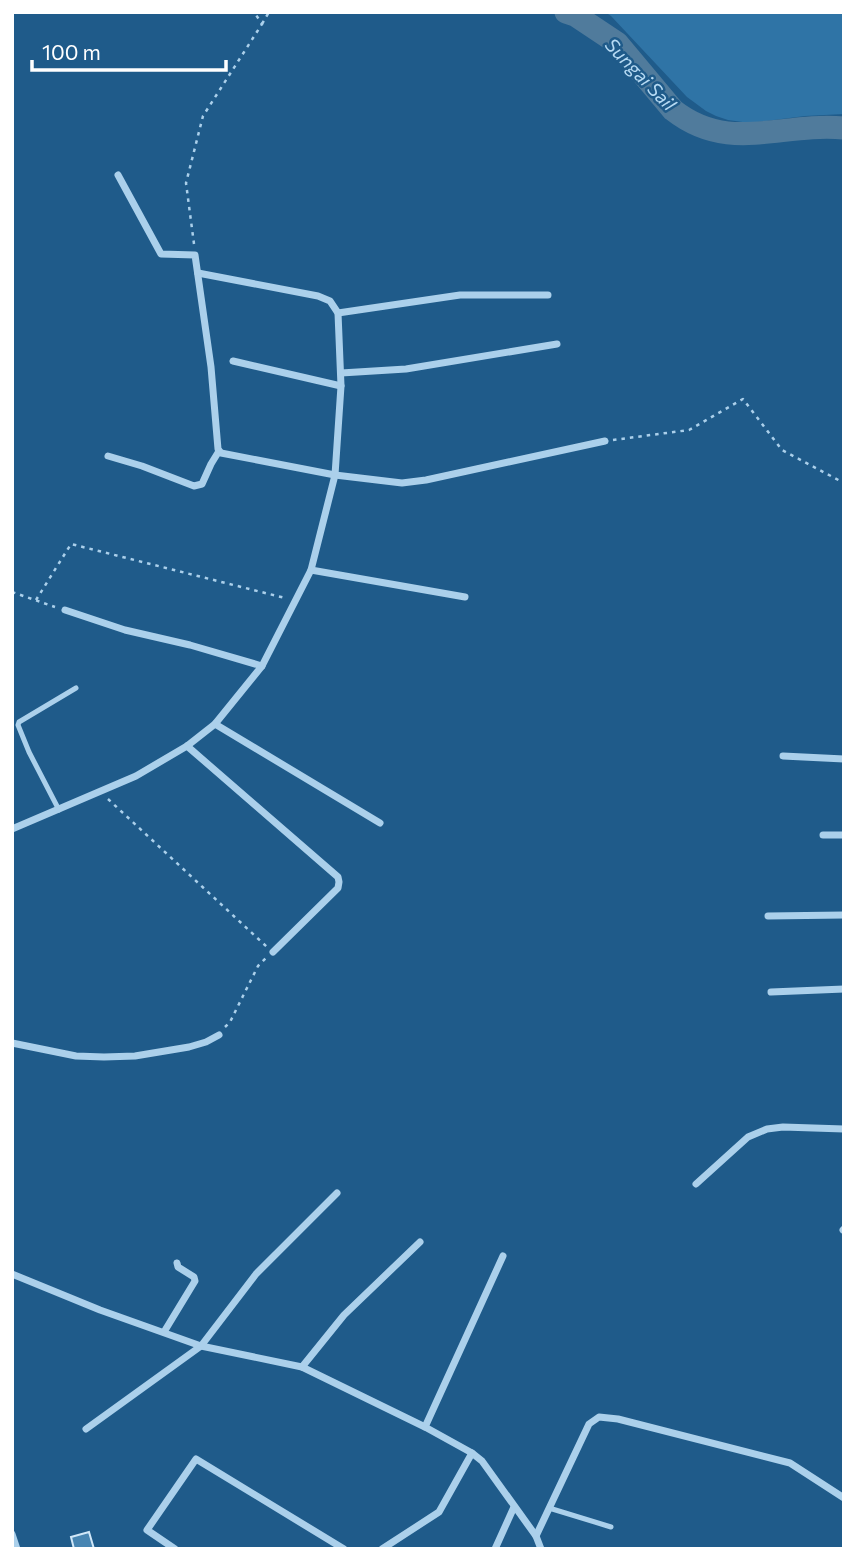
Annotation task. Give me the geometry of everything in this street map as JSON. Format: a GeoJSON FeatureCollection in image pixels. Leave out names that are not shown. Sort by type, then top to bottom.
{"type":"FeatureCollection","features":[{"type":"Feature","properties":{"kind":"street"},"geometry":{"type":"LineString","coordinates":[[108,456],[194,486],[202,484],[219,452],[211,367],[195,255],[160,253],[118,175]]}},
{"type":"Feature","properties":{"kind":"street"},"geometry":{"type":"LineString","coordinates":[[12,829],[136,776],[187,746],[215,724],[262,666],[311,570],[335,475],[341,386],[338,313],[330,301],[318,296],[198,273]]}},
{"type":"Feature","properties":{"kind":"street"},"geometry":{"type":"LineString","coordinates":[[338,313],[466,295],[548,295]]}},
{"type":"Feature","properties":{"kind":"street"},"geometry":{"type":"LineString","coordinates":[[341,373],[406,369],[557,344]]}},
{"type":"Feature","properties":{"kind":"street"},"geometry":{"type":"LineString","coordinates":[[233,360],[341,386]]}},
{"type":"Feature","properties":{"kind":"street"},"geometry":{"type":"LineString","coordinates":[[219,452],[335,475],[402,483],[604,441]]}},
{"type":"Feature","properties":{"kind":"street"},"geometry":{"type":"LineString","coordinates":[[311,570],[465,597]]}},
{"type":"Feature","properties":{"kind":"street"},"geometry":{"type":"LineString","coordinates":[[65,610],[125,630],[262,666]]}},
{"type":"Feature","properties":{"kind":"street"},"geometry":{"type":"LineString","coordinates":[[215,724],[380,823]]}},
{"type":"Feature","properties":{"kind":"street"},"geometry":{"type":"LineString","coordinates":[[187,746],[338,877],[338,888],[273,952]]}},
{"type":"Feature","properties":{"kind":"street"},"geometry":{"type":"LineString","coordinates":[[783,756],[844,759]]}},
{"type":"Feature","properties":{"kind":"street"},"geometry":{"type":"LineString","coordinates":[[823,835],[844,835]]}},
{"type":"Feature","properties":{"kind":"street"},"geometry":{"type":"LineString","coordinates":[[768,916],[844,915]]}},
{"type":"Feature","properties":{"kind":"street"},"geometry":{"type":"LineString","coordinates":[[771,992],[844,989]]}},
{"type":"Feature","properties":{"kind":"street"},"geometry":{"type":"LineString","coordinates":[[12,1043],[76,1056],[114,1057],[189,1047],[219,1035]]}},
{"type":"Feature","properties":{"kind":"street"},"geometry":{"type":"LineString","coordinates":[[696,1184],[748,1137],[767,1129],[844,1129]]}},
{"type":"Feature","properties":{"kind":"street"},"geometry":{"type":"LineString","coordinates":[[86,1429],[201,1346],[256,1274],[337,1193]]}},
{"type":"Feature","properties":{"kind":"street"},"geometry":{"type":"LineString","coordinates":[[302,1367],[344,1315],[420,1242]]}},
{"type":"Feature","properties":{"kind":"street"},"geometry":{"type":"LineString","coordinates":[[425,1427],[503,1255]]}},
{"type":"Feature","properties":{"kind":"street"},"geometry":{"type":"LineString","coordinates":[[164,1332],[195,1281],[178,1267],[177,1263]]}},
{"type":"Feature","properties":{"kind":"street"},"geometry":{"type":"LineString","coordinates":[[12,1274],[100,1310],[201,1346],[302,1367],[425,1427],[472,1452],[482,1461],[536,1536],[541,1549]]}},
{"type":"Feature","properties":{"kind":"street"},"geometry":{"type":"LineString","coordinates":[[536,1536],[589,1424],[599,1417],[790,1462],[844,1498]]}},
{"type":"Feature","properties":{"kind":"street"},"geometry":{"type":"LineString","coordinates":[[382,1549],[439,1512],[472,1452]]}},
{"type":"Feature","properties":{"kind":"street"},"geometry":{"type":"LineString","coordinates":[[175,1549],[147,1530],[196,1459],[344,1549]]}},
{"type":"Feature","properties":{"kind":"street"},"geometry":{"type":"LineString","coordinates":[[495,1549],[514,1507]]}},
{"type":"Feature","properties":{"kind":"lane"},"geometry":{"type":"LineString","coordinates":[[59,810],[18,725],[76,688]]}},
{"type":"Feature","properties":{"kind":"lane"},"geometry":{"type":"LineString","coordinates":[[549,1508],[611,1527]]}},
{"type":"Feature","properties":{"kind":"path"},"geometry":{"type":"LineString","coordinates":[[254,12],[262,24]]}},
{"type":"Feature","properties":{"kind":"path"},"geometry":{"type":"LineString","coordinates":[[195,255],[186,183],[203,116],[269,12]]}},
{"type":"Feature","properties":{"kind":"path"},"geometry":{"type":"LineString","coordinates":[[604,441],[690,430],[743,400],[782,450],[844,483]]}},
{"type":"Feature","properties":{"kind":"path"},"geometry":{"type":"LineString","coordinates":[[36,600],[71,544],[295,600]]}},
{"type":"Feature","properties":{"kind":"path"},"geometry":{"type":"LineString","coordinates":[[12,592],[65,610]]}},
{"type":"Feature","properties":{"kind":"path"},"geometry":{"type":"LineString","coordinates":[[100,792],[273,952],[258,966],[230,1022],[219,1035]]}},
{"type":"Feature","properties":{"kind":"shaded area"},"geometry":{"type":"Polygon","coordinates":[[[605,12],[844,12],[844,114],[750,123],[716,116],[687,97],[605,12]]]}},
{"type":"Feature","properties":{"kind":"building"},"geometry":{"type":"Polygon","coordinates":[[[89,1532],[94,1549],[74,1549],[71,1537],[89,1532]]]}},
{"type":"Feature","properties":{"kind":"waterway","name":"Sungai Sail"},"geometry":{"type":"LineString","coordinates":[[566,12],[575,15],[617,43],[673,110],[694,123],[714,131],[735,133],[844,128]]}}]}
